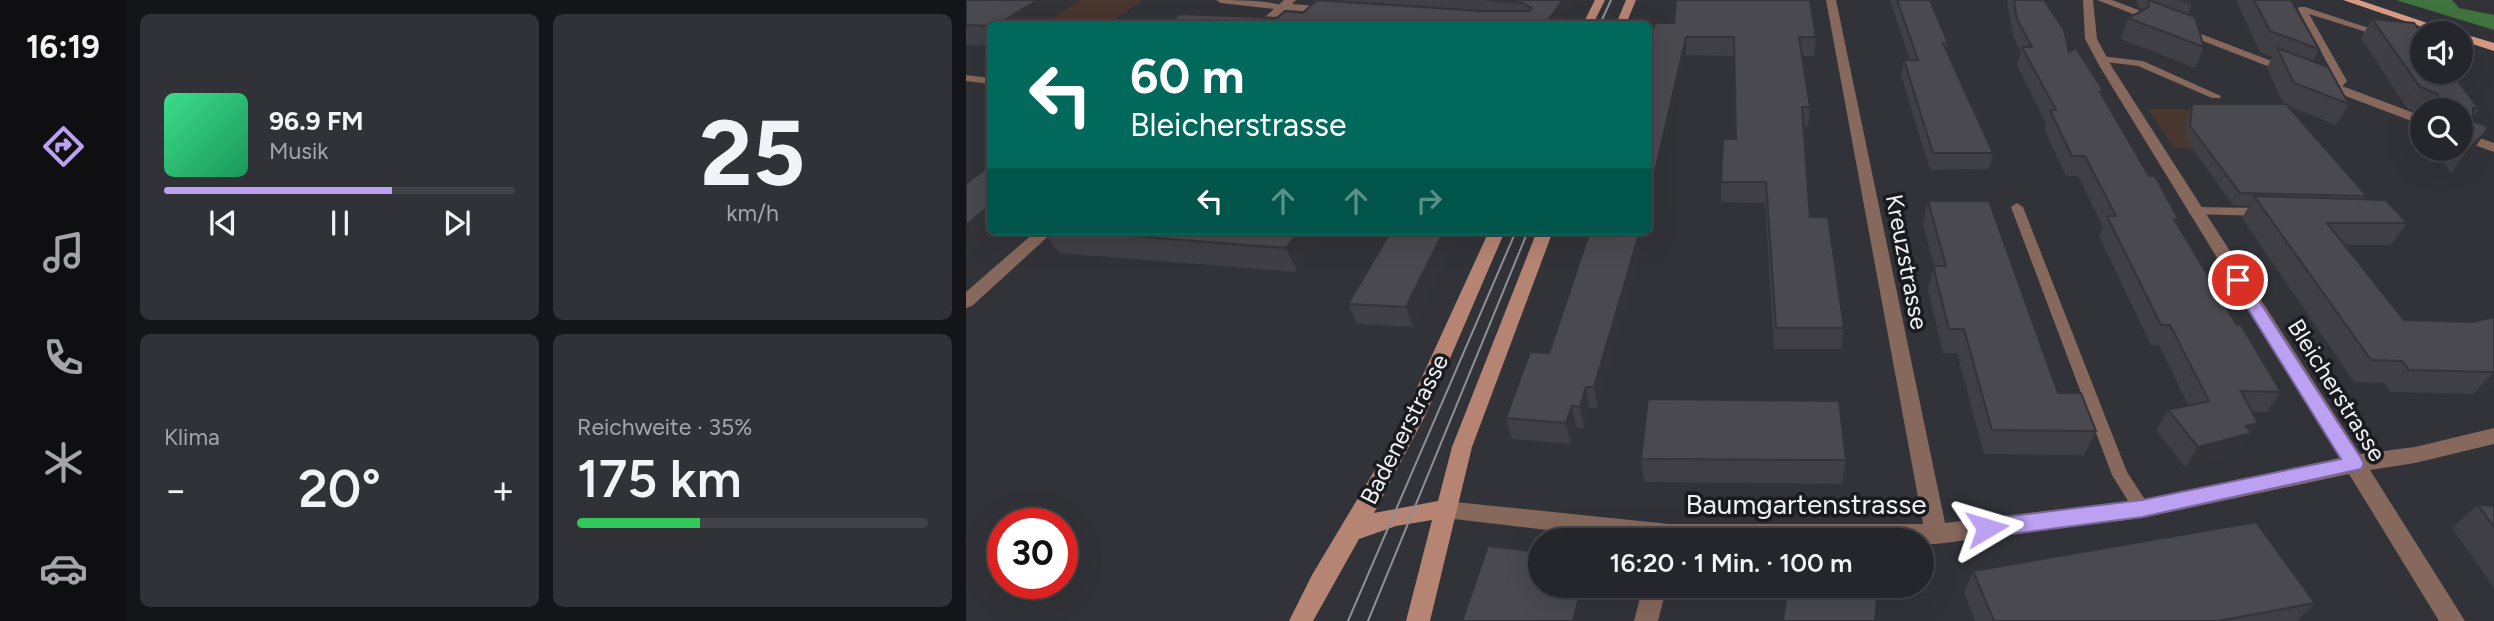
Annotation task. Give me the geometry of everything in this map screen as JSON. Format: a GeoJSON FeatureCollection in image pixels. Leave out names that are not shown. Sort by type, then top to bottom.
{"type":"FeatureCollection","features":[{"type":"Feature","properties":{"kind":"main road"},"geometry":{"type":"LineString","coordinates":[[1590,21],[1600,0]]}},
{"type":"Feature","properties":{"kind":"main road"},"geometry":{"type":"LineString","coordinates":[[1622,21],[1631,0]]}},
{"type":"Feature","properties":{"kind":"main road"},"geometry":{"type":"LineString","coordinates":[[2348,0],[2414,21]]}},
{"type":"Feature","properties":{"kind":"main road"},"geometry":{"type":"LineString","coordinates":[[2473,40],[2494,47]]}},
{"type":"Feature","properties":{"kind":"main road","name":"Badenerstrasse"},"geometry":{"type":"LineString","coordinates":[[1301,621],[1316,589],[1386,472],[1418,410],[1495,235]]}},
{"type":"Feature","properties":{"kind":"main road"},"geometry":{"type":"LineString","coordinates":[[1418,621],[1462,447],[1543,235]]}},
{"type":"Feature","properties":{"kind":"main road"},"geometry":{"type":"LineString","coordinates":[[1350,532],[1382,518],[1415,511],[1446,510]]}},
{"type":"Feature","properties":{"kind":"street"},"geometry":{"type":"LineString","coordinates":[[1221,0],[1347,11]]}},
{"type":"Feature","properties":{"kind":"street","name":"Kreuzstrasse"},"geometry":{"type":"LineString","coordinates":[[1831,0],[1936,534]]}},
{"type":"Feature","properties":{"kind":"street","name":"Bleicherstrasse"},"geometry":{"type":"LineString","coordinates":[[2088,0],[2091,39],[2101,59],[2453,621]]}},
{"type":"Feature","properties":{"kind":"street"},"geometry":{"type":"LineString","coordinates":[[2102,0],[2410,116]]}},
{"type":"Feature","properties":{"kind":"street"},"geometry":{"type":"LineString","coordinates":[[1266,21],[1287,4]]}},
{"type":"Feature","properties":{"kind":"street"},"geometry":{"type":"LineString","coordinates":[[2473,140],[2494,148]]}},
{"type":"Feature","properties":{"kind":"street"},"geometry":{"type":"LineString","coordinates":[[966,302],[1041,235]]}},
{"type":"Feature","properties":{"kind":"street","name":"Baumgartenstrasse"},"geometry":{"type":"LineString","coordinates":[[1936,534],[2142,509],[2354,464],[2415,455],[2494,436]]}},
{"type":"Feature","properties":{"kind":"street","name":"Baumgartenstrasse"},"geometry":{"type":"LineString","coordinates":[[1446,510],[1594,528]]}},
{"type":"Feature","properties":{"kind":"street"},"geometry":{"type":"LineString","coordinates":[[1646,621],[1652,598]]}},
{"type":"Feature","properties":{"kind":"lane"},"geometry":{"type":"LineString","coordinates":[[2335,88],[2342,80],[2302,9],[2386,35]]}},
{"type":"Feature","properties":{"kind":"lane"},"geometry":{"type":"LineString","coordinates":[[2101,59],[2140,63],[2216,96]]}},
{"type":"Feature","properties":{"kind":"lane"},"geometry":{"type":"LineString","coordinates":[[966,78],[987,80]]}},
{"type":"Feature","properties":{"kind":"lane"},"geometry":{"type":"LineString","coordinates":[[2017,207],[2120,475],[2142,509]]}},
{"type":"Feature","properties":{"kind":"lane"},"geometry":{"type":"LineString","coordinates":[[2194,211],[2277,212]]}},
{"type":"Feature","properties":{"kind":"shaded area"},"geometry":{"type":"Polygon","coordinates":[[[1080,0],[1143,0],[1112,21],[1047,21],[1080,0]]]}},
{"type":"Feature","properties":{"kind":"shaded area"},"geometry":{"type":"Polygon","coordinates":[[[2148,109],[2232,109],[2330,151],[2313,155],[2174,148],[2148,109]]]}},
{"type":"Feature","properties":{"kind":"green space"},"geometry":{"type":"Polygon","coordinates":[[[2396,0],[2452,0],[2459,8],[2494,15],[2494,30],[2473,24],[2473,21],[2465,21],[2396,0]]]}},
{"type":"Feature","properties":{"kind":"building"},"geometry":{"type":"Polygon","coordinates":[[[966,0],[1038,0],[1003,21],[987,21],[987,26],[966,25],[966,0]]]}},
{"type":"Feature","properties":{"kind":"building"},"geometry":{"type":"Polygon","coordinates":[[[1316,0],[1481,11],[1529,11],[1532,8],[1523,3],[1487,0],[1563,0],[1547,21],[1171,21],[1180,14],[1277,18],[1285,11],[1303,13],[1316,0]]]}},
{"type":"Feature","properties":{"kind":"building"},"geometry":{"type":"Polygon","coordinates":[[[1676,0],[1810,0],[1816,37],[1799,37],[1810,107],[1802,107],[1810,217],[1828,217],[1844,328],[1776,328],[1766,182],[1721,182],[1723,139],[1736,139],[1734,37],[1686,37],[1652,185],[1652,32],[1655,23],[1674,23],[1676,0]]]}},
{"type":"Feature","properties":{"kind":"building"},"geometry":{"type":"Polygon","coordinates":[[[1897,0],[1930,0],[1948,43],[1943,43],[1993,153],[1933,153],[1904,60],[1918,60],[1897,0]]]}},
{"type":"Feature","properties":{"kind":"building"},"geometry":{"type":"Polygon","coordinates":[[[2014,0],[2044,0],[2064,30],[2069,52],[2076,48],[2104,92],[2100,92],[2149,176],[2155,176],[2179,220],[2174,219],[2236,324],[2241,325],[2281,392],[2241,391],[2258,423],[2246,426],[2252,433],[2198,447],[2168,410],[2209,401],[2170,325],[2161,325],[2107,216],[2116,216],[2085,156],[2072,156],[2050,110],[2056,110],[2022,47],[2032,47],[2017,19],[2014,0]]]}},
{"type":"Feature","properties":{"kind":"building"},"geometry":{"type":"Polygon","coordinates":[[[2148,0],[2195,17],[2204,47],[2128,18],[2149,7],[2148,0]]]}},
{"type":"Feature","properties":{"kind":"building"},"geometry":{"type":"Polygon","coordinates":[[[2254,0],[2291,0],[2319,49],[2270,31],[2254,0]]]}},
{"type":"Feature","properties":{"kind":"building"},"geometry":{"type":"Polygon","coordinates":[[[2372,19],[2410,23],[2410,73],[2372,19]]]}},
{"type":"Feature","properties":{"kind":"building"},"geometry":{"type":"Polygon","coordinates":[[[2277,48],[2328,67],[2349,104],[2294,83],[2277,48]]]}},
{"type":"Feature","properties":{"kind":"building"},"geometry":{"type":"Polygon","coordinates":[[[2418,84],[2460,84],[2471,98],[2438,98],[2438,94],[2418,84]]]}},
{"type":"Feature","properties":{"kind":"building"},"geometry":{"type":"Polygon","coordinates":[[[2192,104],[2286,104],[2367,196],[2240,193],[2190,126],[2192,104]]]}},
{"type":"Feature","properties":{"kind":"building"},"geometry":{"type":"Polygon","coordinates":[[[2473,121],[2487,126],[2485,133],[2473,145],[2473,121]]]}},
{"type":"Feature","properties":{"kind":"building"},"geometry":{"type":"Polygon","coordinates":[[[987,167],[987,208],[966,225],[966,184],[987,167]]]}},
{"type":"Feature","properties":{"kind":"building"},"geometry":{"type":"Polygon","coordinates":[[[2254,196],[2386,200],[2407,223],[2327,223],[2404,320],[2473,322],[2494,317],[2494,372],[2409,370],[2402,361],[2371,360],[2254,196]]]}},
{"type":"Feature","properties":{"kind":"building"},"geometry":{"type":"Polygon","coordinates":[[[1928,201],[1989,201],[2058,393],[2081,393],[2096,431],[1992,430],[1964,329],[1949,329],[1933,266],[1946,266],[1928,201]]]}},
{"type":"Feature","properties":{"kind":"building"},"geometry":{"type":"Polygon","coordinates":[[[1119,235],[1296,235],[1286,248],[1119,235]]]}},
{"type":"Feature","properties":{"kind":"building"},"geometry":{"type":"Polygon","coordinates":[[[1389,235],[1442,235],[1406,307],[1348,304],[1389,235]]]}},
{"type":"Feature","properties":{"kind":"building"},"geometry":{"type":"Polygon","coordinates":[[[1589,235],[1639,235],[1594,387],[1586,387],[1580,407],[1572,406],[1566,423],[1506,418],[1530,352],[1549,353],[1589,235]]]}},
{"type":"Feature","properties":{"kind":"building"},"geometry":{"type":"Polygon","coordinates":[[[1648,399],[1839,401],[1846,460],[1641,459],[1648,399]]]}},
{"type":"Feature","properties":{"kind":"building"},"geometry":{"type":"Polygon","coordinates":[[[2478,505],[2494,506],[2494,527],[2478,505]]]}},
{"type":"Feature","properties":{"kind":"building"},"geometry":{"type":"Polygon","coordinates":[[[2256,522],[2315,603],[2218,621],[1994,621],[1973,571],[2256,522]]]}},
{"type":"Feature","properties":{"kind":"building"},"geometry":{"type":"Polygon","coordinates":[[[1488,546],[1528,551],[1528,598],[1579,598],[1573,621],[1462,621],[1488,546]]]}},
{"type":"Feature","properties":{"kind":"building"},"geometry":{"type":"Polygon","coordinates":[[[1786,598],[1877,598],[1875,621],[1783,621],[1786,598]]]}},
{"type":"Feature","properties":{"kind":"tram line"},"geometry":{"type":"LineString","coordinates":[[1601,21],[1611,0]]}},
{"type":"Feature","properties":{"kind":"tram line"},"geometry":{"type":"LineString","coordinates":[[1348,621],[1514,235]]}},
{"type":"Feature","properties":{"kind":"tram line"},"geometry":{"type":"LineString","coordinates":[[1368,621],[1526,235]]}},
{"type":"Feature","properties":{"kind":"route"},"geometry":{"type":"LineString","coordinates":[[1987,528],[2142,509],[2354,464],[2238,280]]}}]}
